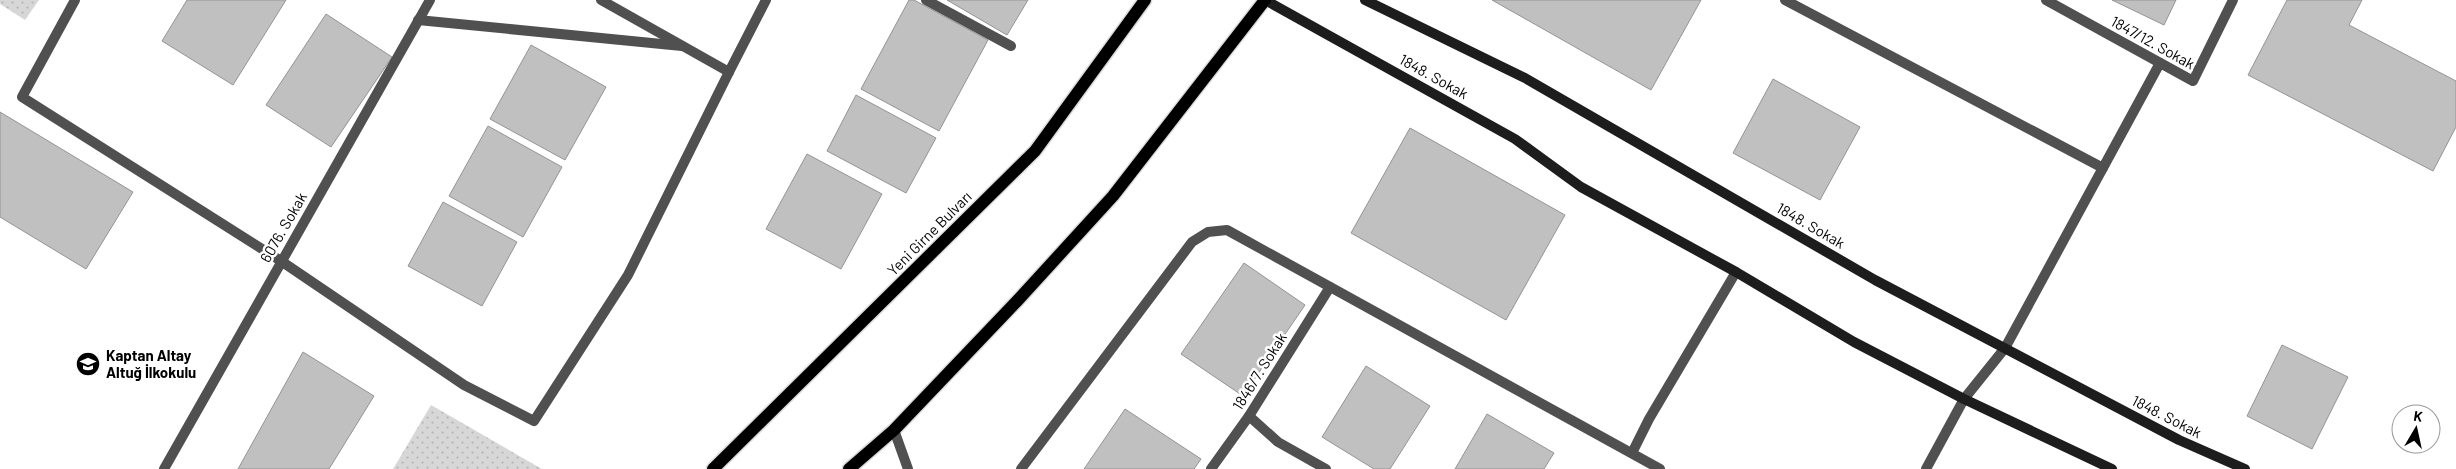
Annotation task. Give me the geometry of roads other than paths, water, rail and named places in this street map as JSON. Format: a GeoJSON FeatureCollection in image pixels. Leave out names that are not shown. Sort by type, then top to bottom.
{"type":"FeatureCollection","features":[{"type":"Feature","properties":{"kind":"main road","name":"Yeni Girne Bulvarı"},"geometry":{"type":"LineString","coordinates":[[713,469],[1035,151],[1145,0]]}},
{"type":"Feature","properties":{"kind":"main road","name":"1848. Sokak"},"geometry":{"type":"LineString","coordinates":[[1265,0],[1515,139],[1581,187],[1736,272],[1854,342],[1964,399],[2112,469]]}},
{"type":"Feature","properties":{"kind":"main road"},"geometry":{"type":"LineString","coordinates":[[849,469],[894,430],[1114,196],[1265,0]]}},
{"type":"Feature","properties":{"kind":"main road","name":"1848. Sokak"},"geometry":{"type":"LineString","coordinates":[[1365,0],[1525,78],[1875,280],[2180,440],[2245,469]]}},
{"type":"Feature","properties":{"kind":"street"},"geometry":{"type":"LineString","coordinates":[[76,0],[22,97],[281,261],[464,385],[534,421],[628,275],[766,0]]}},
{"type":"Feature","properties":{"kind":"street","name":"6076. Sokak"},"geometry":{"type":"LineString","coordinates":[[164,469],[430,0]]}},
{"type":"Feature","properties":{"kind":"street"},"geometry":{"type":"LineString","coordinates":[[601,0],[729,72]]}},
{"type":"Feature","properties":{"kind":"street"},"geometry":{"type":"LineString","coordinates":[[926,0],[1010,46]]}},
{"type":"Feature","properties":{"kind":"street"},"geometry":{"type":"LineString","coordinates":[[1785,0],[2104,168]]}},
{"type":"Feature","properties":{"kind":"street","name":"1847/12. Sokak"},"geometry":{"type":"LineString","coordinates":[[2046,0],[2193,81],[2233,0]]}},
{"type":"Feature","properties":{"kind":"street"},"geometry":{"type":"LineString","coordinates":[[418,20],[682,46]]}},
{"type":"Feature","properties":{"kind":"street"},"geometry":{"type":"LineString","coordinates":[[1926,469],[1964,399],[2006,348],[2160,63]]}},
{"type":"Feature","properties":{"kind":"street"},"geometry":{"type":"LineString","coordinates":[[1021,469],[1192,242],[1208,232],[1228,230],[1660,469]]}},
{"type":"Feature","properties":{"kind":"street"},"geometry":{"type":"LineString","coordinates":[[1632,453],[1649,419],[1736,272]]}},
{"type":"Feature","properties":{"kind":"street","name":"1846/7. Sokak"},"geometry":{"type":"LineString","coordinates":[[1211,469],[1248,416],[1330,287]]}},
{"type":"Feature","properties":{"kind":"street"},"geometry":{"type":"LineString","coordinates":[[1248,416],[1278,442],[1326,469]]}},
{"type":"Feature","properties":{"kind":"street"},"geometry":{"type":"LineString","coordinates":[[894,430],[908,469]]}},
{"type":"Feature","properties":{"kind":"place","name":"Kaptan Altay Altuğ İlkokulu"},"geometry":{"type":"Point","coordinates":[88,364]}}]}
